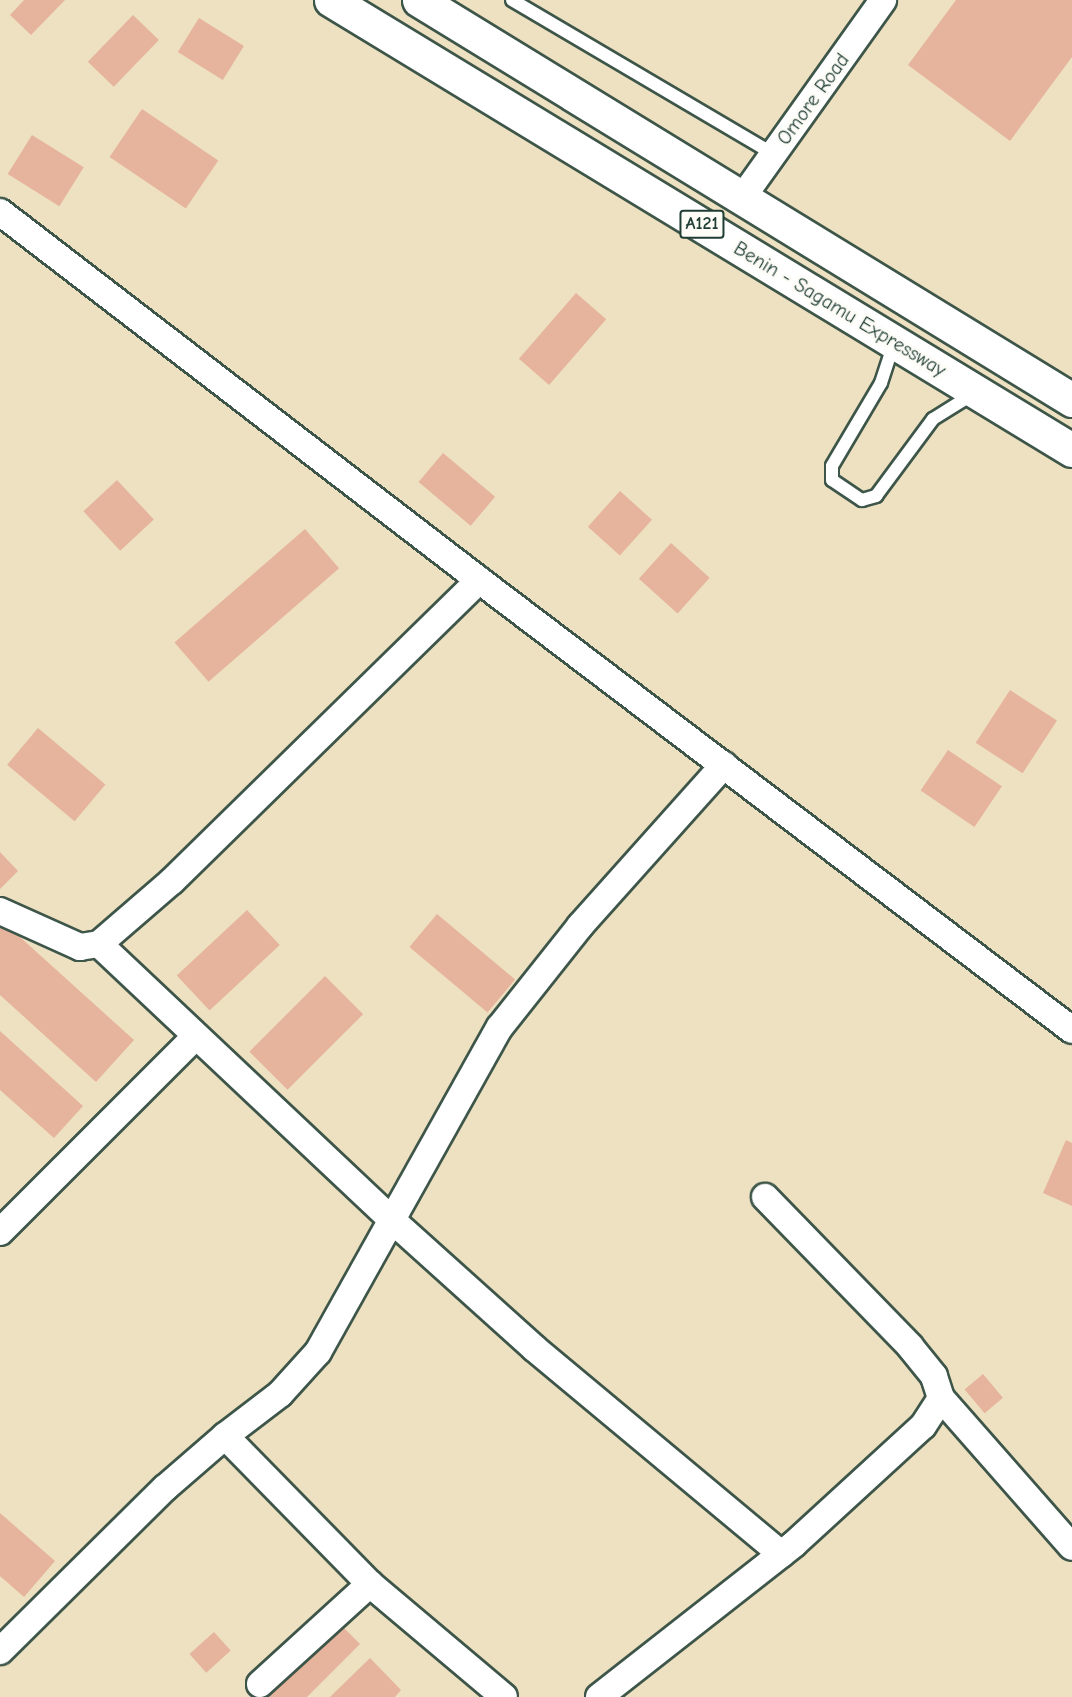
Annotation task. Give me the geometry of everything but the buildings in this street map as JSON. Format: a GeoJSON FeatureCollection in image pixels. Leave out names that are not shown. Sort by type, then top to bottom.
{"type":"FeatureCollection","features":[{"type":"Feature","properties":{"kind":"highway","name":"Benin - Sagamu Expressway"},"geometry":{"type":"LineString","coordinates":[[331,0],[1072,450]]}},
{"type":"Feature","properties":{"kind":"highway","name":"A121"},"geometry":{"type":"LineString","coordinates":[[419,0],[1072,400]]}},
{"type":"Feature","properties":{"kind":"street","name":"Omore Road"},"geometry":{"type":"LineString","coordinates":[[742,198],[884,0]]}},
{"type":"Feature","properties":{"kind":"street"},"geometry":{"type":"LineString","coordinates":[[0,212],[479,580],[1072,1030]]}},
{"type":"Feature","properties":{"kind":"street"},"geometry":{"type":"LineString","coordinates":[[0,911],[80,947],[99,944],[172,881],[479,580]]}},
{"type":"Feature","properties":{"kind":"street"},"geometry":{"type":"LineString","coordinates":[[0,1651],[118,1533],[225,1436],[280,1394],[318,1352],[500,1028],[580,926],[724,765]]}},
{"type":"Feature","properties":{"kind":"street"},"geometry":{"type":"LineString","coordinates":[[99,944],[392,1220],[593,1399],[781,1554]]}},
{"type":"Feature","properties":{"kind":"street"},"geometry":{"type":"LineString","coordinates":[[0,1232],[196,1036]]}},
{"type":"Feature","properties":{"kind":"street"},"geometry":{"type":"LineString","coordinates":[[765,1197],[910,1346],[934,1376],[941,1398],[1072,1547]]}},
{"type":"Feature","properties":{"kind":"street"},"geometry":{"type":"LineString","coordinates":[[599,1697],[781,1554],[923,1426],[941,1398]]}},
{"type":"Feature","properties":{"kind":"street"},"geometry":{"type":"LineString","coordinates":[[225,1436],[370,1584],[504,1697]]}},
{"type":"Feature","properties":{"kind":"street"},"geometry":{"type":"LineString","coordinates":[[260,1684],[370,1584]]}},
{"type":"Feature","properties":{"kind":"lane"},"geometry":{"type":"LineString","coordinates":[[512,0],[773,154]]}},
{"type":"Feature","properties":{"kind":"lane"},"geometry":{"type":"LineString","coordinates":[[894,341],[881,383],[832,466],[832,480],[862,500],[876,496],[933,419],[976,392]]}}]}
